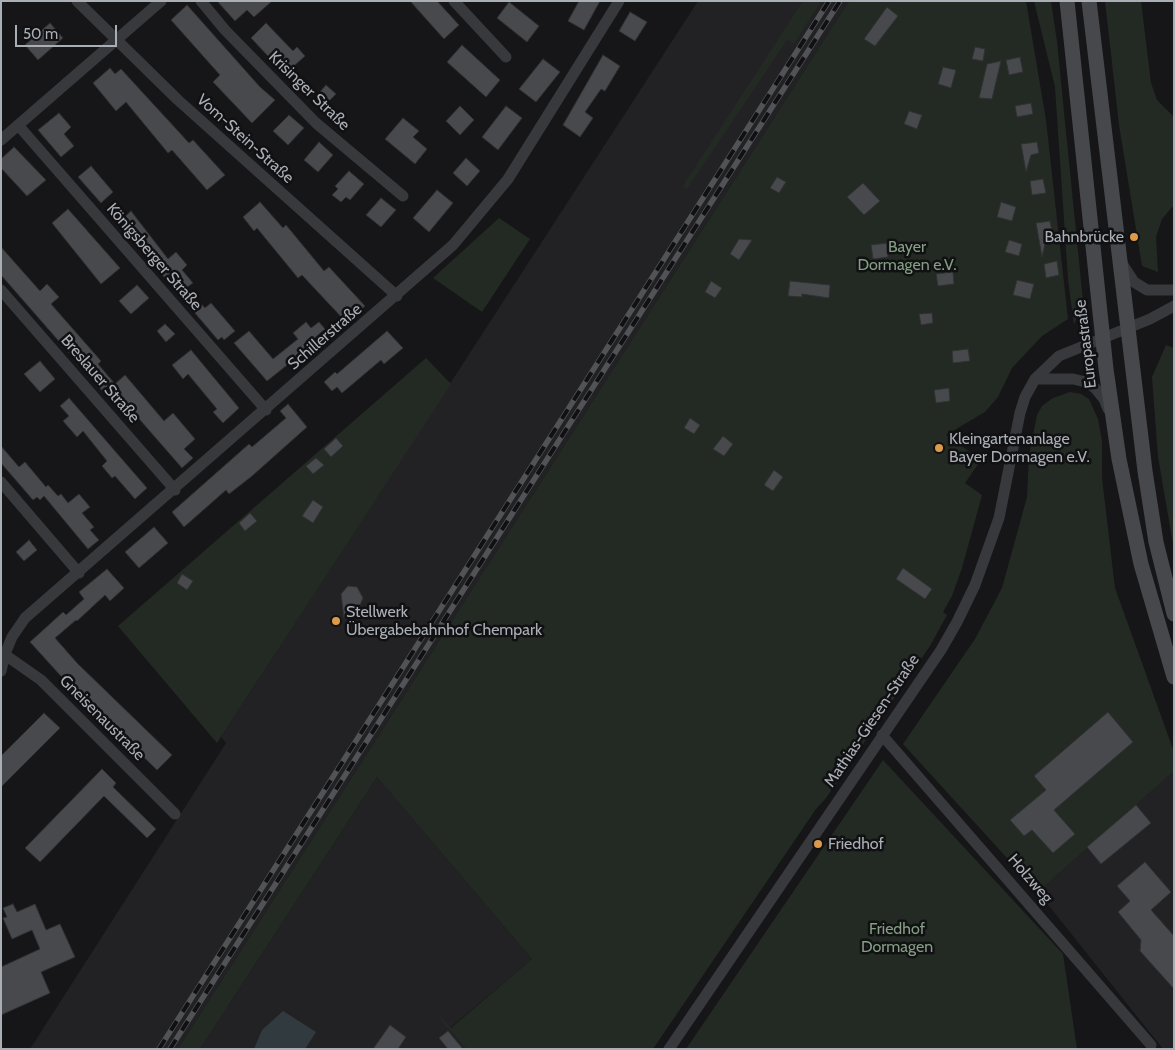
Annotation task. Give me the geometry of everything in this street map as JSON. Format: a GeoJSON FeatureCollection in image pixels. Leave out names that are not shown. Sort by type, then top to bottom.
{"type":"FeatureCollection","features":[{"type":"Feature","properties":{"kind":"main road","name":"Europastraße"},"geometry":{"type":"LineString","coordinates":[[1067,1],[1103,338],[1114,422],[1141,564],[1174,677]]}},
{"type":"Feature","properties":{"kind":"main road"},"geometry":{"type":"LineString","coordinates":[[1089,1],[1127,329],[1156,542],[1174,614]]}},
{"type":"Feature","properties":{"kind":"street","name":"Vom-Stein-Straße"},"geometry":{"type":"LineString","coordinates":[[76,1],[178,100],[397,296]]}},
{"type":"Feature","properties":{"kind":"street"},"geometry":{"type":"LineString","coordinates":[[1,140],[161,1]]}},
{"type":"Feature","properties":{"kind":"street","name":"Krisinger Straße"},"geometry":{"type":"LineString","coordinates":[[201,1],[225,30],[316,123],[403,196]]}},
{"type":"Feature","properties":{"kind":"street"},"geometry":{"type":"LineString","coordinates":[[454,1],[506,57]]}},
{"type":"Feature","properties":{"kind":"street","name":"Schillerstraße"},"geometry":{"type":"LineString","coordinates":[[1,671],[3,653],[25,618],[175,490],[453,245],[502,187],[619,1]]}},
{"type":"Feature","properties":{"kind":"street","name":"Königsberger Straße"},"geometry":{"type":"LineString","coordinates":[[18,125],[266,410]]}},
{"type":"Feature","properties":{"kind":"street"},"geometry":{"type":"LineString","coordinates":[[1120,260],[1134,282],[1147,290],[1174,290]]}},
{"type":"Feature","properties":{"kind":"street","name":"Breslauer Straße"},"geometry":{"type":"LineString","coordinates":[[1,290],[175,490]]}},
{"type":"Feature","properties":{"kind":"street","name":"Mathias-Giesen-Straße"},"geometry":{"type":"LineString","coordinates":[[668,1049],[941,650],[975,585],[999,518],[1020,414],[1025,397],[1034,380],[1059,356],[1127,329],[1174,306]]}},
{"type":"Feature","properties":{"kind":"street"},"geometry":{"type":"LineString","coordinates":[[1034,380],[1073,379],[1086,382],[1095,388],[1104,399],[1114,422]]}},
{"type":"Feature","properties":{"kind":"street"},"geometry":{"type":"LineString","coordinates":[[1,482],[79,573]]}},
{"type":"Feature","properties":{"kind":"street","name":"Gneisenaustraße"},"geometry":{"type":"LineString","coordinates":[[3,653],[41,680],[175,814]]}},
{"type":"Feature","properties":{"kind":"street","name":"Holzweg"},"geometry":{"type":"LineString","coordinates":[[882,735],[1151,1045]]}},
{"type":"Feature","properties":{"kind":"shaded area"},"geometry":{"type":"Polygon","coordinates":[[[698,1],[849,1],[178,1049],[30,1049],[226,743],[221,737],[698,1]]]}},
{"type":"Feature","properties":{"kind":"shaded area"},"geometry":{"type":"Polygon","coordinates":[[[1174,771],[1174,1049],[1163,1049],[1038,892],[1174,771]]]}},
{"type":"Feature","properties":{"kind":"shaded area"},"geometry":{"type":"Polygon","coordinates":[[[377,777],[532,959],[450,1028],[443,1021],[466,1049],[200,1049],[377,777]]]}},
{"type":"Feature","properties":{"kind":"shaded area"},"geometry":{"type":"Polygon","coordinates":[[[283,1011],[316,1032],[305,1049],[254,1049],[262,1030],[283,1011]]]}},
{"type":"Feature","properties":{"kind":"green space"},"geometry":{"type":"Polygon","coordinates":[[[803,1],[821,1],[794,44],[787,40],[687,189],[683,186],[803,1]]]}},
{"type":"Feature","properties":{"kind":"green space","name":"Bayer Dormagen e.V."},"geometry":{"type":"Polygon","coordinates":[[[849,1],[1026,1],[1046,120],[1068,319],[1042,336],[1012,368],[998,397],[985,412],[946,435],[981,460],[965,483],[982,495],[962,568],[952,596],[943,612],[947,615],[930,646],[826,798],[816,809],[653,1049],[466,1049],[433,1010],[451,1028],[532,959],[377,777],[200,1049],[178,1049],[849,1]]]}},
{"type":"Feature","properties":{"kind":"green space"},"geometry":{"type":"Polygon","coordinates":[[[1034,1],[1051,1],[1057,42],[1083,301],[1074,325],[1068,279],[1055,87],[1034,1]]]}},
{"type":"Feature","properties":{"kind":"green space"},"geometry":{"type":"Polygon","coordinates":[[[1105,1],[1141,1],[1151,83],[1157,100],[1174,117],[1174,205],[1162,219],[1156,237],[1158,272],[1142,266],[1119,125],[1105,1]]]}},
{"type":"Feature","properties":{"kind":"green space"},"geometry":{"type":"Polygon","coordinates":[[[499,218],[530,239],[482,312],[433,278],[499,218]]]}},
{"type":"Feature","properties":{"kind":"green space"},"geometry":{"type":"Polygon","coordinates":[[[1166,345],[1174,348],[1174,550],[1158,457],[1152,377],[1166,345]]]}},
{"type":"Feature","properties":{"kind":"green space"},"geometry":{"type":"Polygon","coordinates":[[[426,358],[451,384],[217,743],[118,626],[426,358]]]}},
{"type":"Feature","properties":{"kind":"green space"},"geometry":{"type":"Polygon","coordinates":[[[1070,392],[1081,394],[1089,399],[1098,419],[1102,441],[1102,478],[1115,588],[1174,752],[1174,771],[1038,892],[903,744],[975,639],[1002,588],[1027,497],[1029,456],[1037,415],[1042,406],[1053,398],[1070,392]]]}},
{"type":"Feature","properties":{"kind":"green space","name":"Friedhof Dormagen"},"geometry":{"type":"Polygon","coordinates":[[[883,760],[1063,954],[1077,1049],[686,1049],[883,760]]]}},
{"type":"Feature","properties":{"kind":"building"},"geometry":{"type":"Polygon","coordinates":[[[217,1],[272,1],[254,17],[247,10],[235,21],[217,1]]]}},
{"type":"Feature","properties":{"kind":"building"},"geometry":{"type":"Polygon","coordinates":[[[410,1],[437,1],[459,25],[444,39],[410,1]]]}},
{"type":"Feature","properties":{"kind":"building"},"geometry":{"type":"Polygon","coordinates":[[[579,1],[600,1],[584,30],[568,21],[579,1]]]}},
{"type":"Feature","properties":{"kind":"building"},"geometry":{"type":"Polygon","coordinates":[[[509,2],[539,26],[527,42],[497,18],[509,2]]]}},
{"type":"Feature","properties":{"kind":"building"},"geometry":{"type":"Polygon","coordinates":[[[187,5],[260,87],[275,100],[252,123],[213,82],[220,75],[171,20],[187,5]]]}},
{"type":"Feature","properties":{"kind":"building"},"geometry":{"type":"Polygon","coordinates":[[[887,7],[898,16],[875,46],[864,39],[887,7]]]}},
{"type":"Feature","properties":{"kind":"building"},"geometry":{"type":"Polygon","coordinates":[[[630,12],[647,22],[635,41],[619,31],[630,12]]]}},
{"type":"Feature","properties":{"kind":"building"},"geometry":{"type":"Polygon","coordinates":[[[50,23],[63,38],[38,60],[25,45],[50,23]]]}},
{"type":"Feature","properties":{"kind":"building"},"geometry":{"type":"Polygon","coordinates":[[[266,23],[293,51],[297,47],[305,56],[285,74],[251,38],[266,23]]]}},
{"type":"Feature","properties":{"kind":"building"},"geometry":{"type":"Polygon","coordinates":[[[462,45],[500,80],[486,97],[447,62],[462,45]]]}},
{"type":"Feature","properties":{"kind":"building"},"geometry":{"type":"Polygon","coordinates":[[[975,47],[985,49],[983,61],[972,59],[975,47]]]}},
{"type":"Feature","properties":{"kind":"building"},"geometry":{"type":"Polygon","coordinates":[[[603,55],[620,66],[605,91],[601,89],[585,112],[593,118],[580,137],[563,125],[603,55]]]}},
{"type":"Feature","properties":{"kind":"building"},"geometry":{"type":"Polygon","coordinates":[[[1020,57],[1023,72],[1009,75],[1006,60],[1020,57]]]}},
{"type":"Feature","properties":{"kind":"building"},"geometry":{"type":"Polygon","coordinates":[[[543,59],[560,72],[536,102],[519,89],[543,59]]]}},
{"type":"Feature","properties":{"kind":"building"},"geometry":{"type":"Polygon","coordinates":[[[1001,61],[992,99],[979,98],[987,64],[1001,61]]]}},
{"type":"Feature","properties":{"kind":"building"},"geometry":{"type":"Polygon","coordinates":[[[943,67],[956,70],[951,88],[938,84],[943,67]]]}},
{"type":"Feature","properties":{"kind":"building"},"geometry":{"type":"Polygon","coordinates":[[[110,68],[115,74],[121,69],[189,143],[193,140],[225,175],[207,190],[172,150],[168,153],[126,102],[116,111],[93,83],[110,68]]]}},
{"type":"Feature","properties":{"kind":"building"},"geometry":{"type":"Polygon","coordinates":[[[326,85],[336,94],[321,109],[312,101],[326,85]]]}},
{"type":"Feature","properties":{"kind":"building"},"geometry":{"type":"Polygon","coordinates":[[[1031,103],[1033,114],[1017,117],[1015,106],[1031,103]]]}},
{"type":"Feature","properties":{"kind":"building"},"geometry":{"type":"Polygon","coordinates":[[[460,106],[474,120],[460,135],[446,121],[460,106]]]}},
{"type":"Feature","properties":{"kind":"building"},"geometry":{"type":"Polygon","coordinates":[[[506,106],[522,118],[498,150],[482,137],[506,106]]]}},
{"type":"Feature","properties":{"kind":"building"},"geometry":{"type":"Polygon","coordinates":[[[909,111],[922,115],[917,129],[904,124],[909,111]]]}},
{"type":"Feature","properties":{"kind":"building"},"geometry":{"type":"Polygon","coordinates":[[[59,113],[71,127],[64,134],[74,146],[61,157],[38,130],[59,113]]]}},
{"type":"Feature","properties":{"kind":"building"},"geometry":{"type":"Polygon","coordinates":[[[289,115],[304,128],[288,145],[273,131],[289,115]]]}},
{"type":"Feature","properties":{"kind":"building"},"geometry":{"type":"Polygon","coordinates":[[[403,118],[419,131],[413,137],[427,149],[415,164],[385,139],[403,118]]]}},
{"type":"Feature","properties":{"kind":"building"},"geometry":{"type":"Polygon","coordinates":[[[319,142],[333,155],[318,172],[304,160],[319,142]]]}},
{"type":"Feature","properties":{"kind":"building"},"geometry":{"type":"Polygon","coordinates":[[[1037,142],[1039,153],[1031,155],[1026,172],[1021,144],[1037,142]]]}},
{"type":"Feature","properties":{"kind":"building"},"geometry":{"type":"Polygon","coordinates":[[[14,147],[46,180],[27,196],[1,168],[1,159],[14,147]]]}},
{"type":"Feature","properties":{"kind":"building"},"geometry":{"type":"Polygon","coordinates":[[[466,158],[480,171],[467,186],[453,173],[466,158]]]}},
{"type":"Feature","properties":{"kind":"building"},"geometry":{"type":"Polygon","coordinates":[[[91,166],[113,192],[101,203],[78,177],[91,166]]]}},
{"type":"Feature","properties":{"kind":"building"},"geometry":{"type":"Polygon","coordinates":[[[349,171],[364,184],[350,200],[346,197],[341,202],[332,195],[338,189],[335,186],[349,171]]]}},
{"type":"Feature","properties":{"kind":"building"},"geometry":{"type":"Polygon","coordinates":[[[777,177],[786,182],[779,193],[770,188],[777,177]]]}},
{"type":"Feature","properties":{"kind":"building"},"geometry":{"type":"Polygon","coordinates":[[[1043,179],[1046,193],[1032,195],[1030,181],[1043,179]]]}},
{"type":"Feature","properties":{"kind":"building"},"geometry":{"type":"Polygon","coordinates":[[[863,183],[880,201],[864,215],[847,197],[863,183]]]}},
{"type":"Feature","properties":{"kind":"building"},"geometry":{"type":"Polygon","coordinates":[[[437,190],[453,203],[429,232],[413,218],[437,190]]]}},
{"type":"Feature","properties":{"kind":"building"},"geometry":{"type":"Polygon","coordinates":[[[381,198],[396,210],[381,227],[366,215],[381,198]]]}},
{"type":"Feature","properties":{"kind":"building"},"geometry":{"type":"Polygon","coordinates":[[[260,202],[283,228],[286,225],[324,271],[329,267],[365,306],[346,322],[302,275],[298,278],[257,228],[254,231],[243,217],[260,202]]]}},
{"type":"Feature","properties":{"kind":"building"},"geometry":{"type":"Polygon","coordinates":[[[1001,202],[1016,207],[1012,221],[997,217],[1001,202]]]}},
{"type":"Feature","properties":{"kind":"building"},"geometry":{"type":"Polygon","coordinates":[[[68,209],[120,268],[101,284],[52,223],[68,209]]]}},
{"type":"Feature","properties":{"kind":"building"},"geometry":{"type":"Polygon","coordinates":[[[131,211],[168,259],[176,252],[187,265],[182,270],[193,283],[187,287],[195,297],[205,308],[211,303],[235,331],[224,340],[222,337],[218,340],[118,223],[131,211]]]}},
{"type":"Feature","properties":{"kind":"building"},"geometry":{"type":"Polygon","coordinates":[[[1050,221],[1052,232],[1048,232],[1042,257],[1036,223],[1050,221]]]}},
{"type":"Feature","properties":{"kind":"building"},"geometry":{"type":"Polygon","coordinates":[[[739,239],[752,240],[739,260],[730,254],[739,239]]]}},
{"type":"Feature","properties":{"kind":"building"},"geometry":{"type":"Polygon","coordinates":[[[1009,240],[1022,244],[1019,256],[1005,252],[1009,240]]]}},
{"type":"Feature","properties":{"kind":"building"},"geometry":{"type":"Polygon","coordinates":[[[887,243],[888,257],[873,259],[871,245],[887,243]]]}},
{"type":"Feature","properties":{"kind":"building"},"geometry":{"type":"Polygon","coordinates":[[[1,247],[40,291],[47,284],[59,297],[51,304],[101,361],[98,364],[115,384],[125,375],[164,421],[173,413],[195,439],[184,449],[193,458],[182,468],[134,413],[127,419],[1,275],[1,247]]]}},
{"type":"Feature","properties":{"kind":"building"},"geometry":{"type":"Polygon","coordinates":[[[1057,261],[1059,275],[1046,278],[1044,264],[1057,261]]]}},
{"type":"Feature","properties":{"kind":"building"},"geometry":{"type":"Polygon","coordinates":[[[953,272],[954,284],[938,286],[936,274],[953,272]]]}},
{"type":"Feature","properties":{"kind":"building"},"geometry":{"type":"Polygon","coordinates":[[[1017,280],[1034,284],[1030,299],[1013,295],[1017,280]]]}},
{"type":"Feature","properties":{"kind":"building"},"geometry":{"type":"Polygon","coordinates":[[[711,281],[722,288],[715,298],[705,292],[711,281]]]}},
{"type":"Feature","properties":{"kind":"building"},"geometry":{"type":"Polygon","coordinates":[[[790,281],[830,285],[829,298],[802,294],[802,297],[788,296],[790,281]]]}},
{"type":"Feature","properties":{"kind":"building"},"geometry":{"type":"Polygon","coordinates":[[[137,285],[149,298],[131,314],[119,301],[137,285]]]}},
{"type":"Feature","properties":{"kind":"building"},"geometry":{"type":"Polygon","coordinates":[[[932,313],[933,323],[921,325],[919,314],[932,313]]]}},
{"type":"Feature","properties":{"kind":"building"},"geometry":{"type":"Polygon","coordinates":[[[306,322],[311,328],[319,322],[325,329],[304,347],[306,350],[267,381],[234,343],[249,331],[273,359],[298,339],[293,333],[306,322]]]}},
{"type":"Feature","properties":{"kind":"building"},"geometry":{"type":"Polygon","coordinates":[[[165,324],[175,334],[166,342],[157,331],[165,324]]]}},
{"type":"Feature","properties":{"kind":"building"},"geometry":{"type":"Polygon","coordinates":[[[387,331],[403,348],[384,364],[381,360],[342,393],[337,387],[332,391],[324,382],[335,372],[337,374],[387,331]]]}},
{"type":"Feature","properties":{"kind":"building"},"geometry":{"type":"Polygon","coordinates":[[[968,349],[970,361],[953,363],[952,351],[968,349]]]}},
{"type":"Feature","properties":{"kind":"building"},"geometry":{"type":"Polygon","coordinates":[[[191,350],[239,408],[223,423],[213,412],[217,409],[188,374],[183,379],[172,365],[191,350]]]}},
{"type":"Feature","properties":{"kind":"building"},"geometry":{"type":"Polygon","coordinates":[[[40,361],[55,379],[40,392],[24,374],[40,361]]]}},
{"type":"Feature","properties":{"kind":"building"},"geometry":{"type":"Polygon","coordinates":[[[949,388],[950,401],[936,403],[934,390],[949,388]]]}},
{"type":"Feature","properties":{"kind":"building"},"geometry":{"type":"Polygon","coordinates":[[[69,398],[147,488],[135,499],[115,476],[112,478],[102,466],[107,461],[83,431],[77,437],[63,421],[69,416],[60,406],[69,398]]]}},
{"type":"Feature","properties":{"kind":"building"},"geometry":{"type":"Polygon","coordinates":[[[288,404],[307,427],[252,476],[229,494],[226,490],[184,527],[172,512],[249,444],[252,447],[286,418],[280,411],[288,404]]]}},
{"type":"Feature","properties":{"kind":"building"},"geometry":{"type":"Polygon","coordinates":[[[690,418],[700,425],[694,434],[684,428],[690,418]]]}},
{"type":"Feature","properties":{"kind":"building"},"geometry":{"type":"Polygon","coordinates":[[[723,436],[733,444],[724,456],[713,449],[723,436]]]}},
{"type":"Feature","properties":{"kind":"building"},"geometry":{"type":"Polygon","coordinates":[[[336,438],[343,446],[331,457],[324,449],[336,438]]]}},
{"type":"Feature","properties":{"kind":"building"},"geometry":{"type":"Polygon","coordinates":[[[1,446],[19,467],[25,462],[46,487],[48,485],[58,496],[61,494],[68,503],[79,494],[90,507],[82,513],[94,527],[90,530],[99,540],[88,549],[44,496],[40,500],[37,497],[33,500],[1,463],[1,446]]]}},
{"type":"Feature","properties":{"kind":"building"},"geometry":{"type":"Polygon","coordinates":[[[316,458],[324,465],[313,474],[306,466],[316,458]]]}},
{"type":"Feature","properties":{"kind":"building"},"geometry":{"type":"Polygon","coordinates":[[[774,470],[783,477],[773,491],[764,485],[774,470]]]}},
{"type":"Feature","properties":{"kind":"building"},"geometry":{"type":"Polygon","coordinates":[[[313,500],[323,507],[313,523],[302,516],[313,500]]]}},
{"type":"Feature","properties":{"kind":"building"},"geometry":{"type":"Polygon","coordinates":[[[250,513],[257,521],[245,531],[239,523],[250,513]]]}},
{"type":"Feature","properties":{"kind":"building"},"geometry":{"type":"Polygon","coordinates":[[[154,527],[168,543],[139,568],[125,552],[154,527]]]}},
{"type":"Feature","properties":{"kind":"building"},"geometry":{"type":"Polygon","coordinates":[[[29,540],[37,550],[24,561],[16,552],[29,540]]]}},
{"type":"Feature","properties":{"kind":"building"},"geometry":{"type":"Polygon","coordinates":[[[903,568],[932,589],[925,599],[896,579],[903,568]]]}},
{"type":"Feature","properties":{"kind":"building"},"geometry":{"type":"Polygon","coordinates":[[[107,569],[124,588],[110,601],[105,595],[55,638],[77,663],[172,755],[157,770],[70,686],[30,642],[63,612],[66,615],[84,599],[79,592],[107,569]]]}},
{"type":"Feature","properties":{"kind":"building"},"geometry":{"type":"Polygon","coordinates":[[[182,574],[193,581],[187,590],[177,583],[182,574]]]}},
{"type":"Feature","properties":{"kind":"building"},"geometry":{"type":"Polygon","coordinates":[[[348,586],[357,587],[363,598],[360,605],[352,608],[344,618],[341,594],[348,586]]]}},
{"type":"Feature","properties":{"kind":"building"},"geometry":{"type":"Polygon","coordinates":[[[1108,712],[1133,742],[1054,810],[1075,834],[1053,853],[1032,830],[1024,836],[1010,820],[1046,790],[1034,776],[1108,712]]]}},
{"type":"Feature","properties":{"kind":"building"},"geometry":{"type":"Polygon","coordinates":[[[44,713],[60,728],[1,787],[1,756],[44,713]]]}},
{"type":"Feature","properties":{"kind":"building"},"geometry":{"type":"Polygon","coordinates":[[[102,769],[116,783],[113,787],[156,829],[147,838],[104,796],[40,862],[25,848],[102,769]]]}},
{"type":"Feature","properties":{"kind":"building"},"geometry":{"type":"Polygon","coordinates":[[[1136,805],[1151,823],[1101,864],[1087,847],[1136,805]]]}},
{"type":"Feature","properties":{"kind":"building"},"geometry":{"type":"Polygon","coordinates":[[[1145,862],[1171,892],[1151,910],[1174,936],[1174,989],[1140,951],[1141,940],[1118,912],[1130,901],[1117,886],[1145,862]]]}},
{"type":"Feature","properties":{"kind":"building"},"geometry":{"type":"Polygon","coordinates":[[[13,904],[17,912],[35,904],[46,930],[60,924],[75,957],[41,972],[50,993],[1,1015],[1,967],[40,949],[32,930],[12,939],[3,918],[7,917],[3,908],[13,904]]]}},
{"type":"Feature","properties":{"kind":"building"},"geometry":{"type":"Polygon","coordinates":[[[390,1025],[406,1037],[398,1049],[373,1049],[390,1025]]]}},
{"type":"Feature","properties":{"kind":"building"},"geometry":{"type":"Polygon","coordinates":[[[448,1031],[463,1049],[448,1049],[439,1038],[448,1031]]]}},
{"type":"Feature","properties":{"kind":"railway"},"geometry":{"type":"LineString","coordinates":[[159,1049],[829,1]]}},
{"type":"Feature","properties":{"kind":"railway"},"geometry":{"type":"LineString","coordinates":[[170,1049],[840,1]]}},
{"type":"Feature","properties":{"kind":"place","name":"Bahnbrücke"},"geometry":{"type":"Point","coordinates":[1134,237]}},
{"type":"Feature","properties":{"kind":"place","name":"Kleingartenanlage Bayer Dormagen e.V."},"geometry":{"type":"Point","coordinates":[939,448]}},
{"type":"Feature","properties":{"kind":"place","name":"Stellwerk Übergabebahnhof Chempark"},"geometry":{"type":"Point","coordinates":[336,621]}},
{"type":"Feature","properties":{"kind":"place","name":"Friedhof"},"geometry":{"type":"Point","coordinates":[818,844]}}]}
